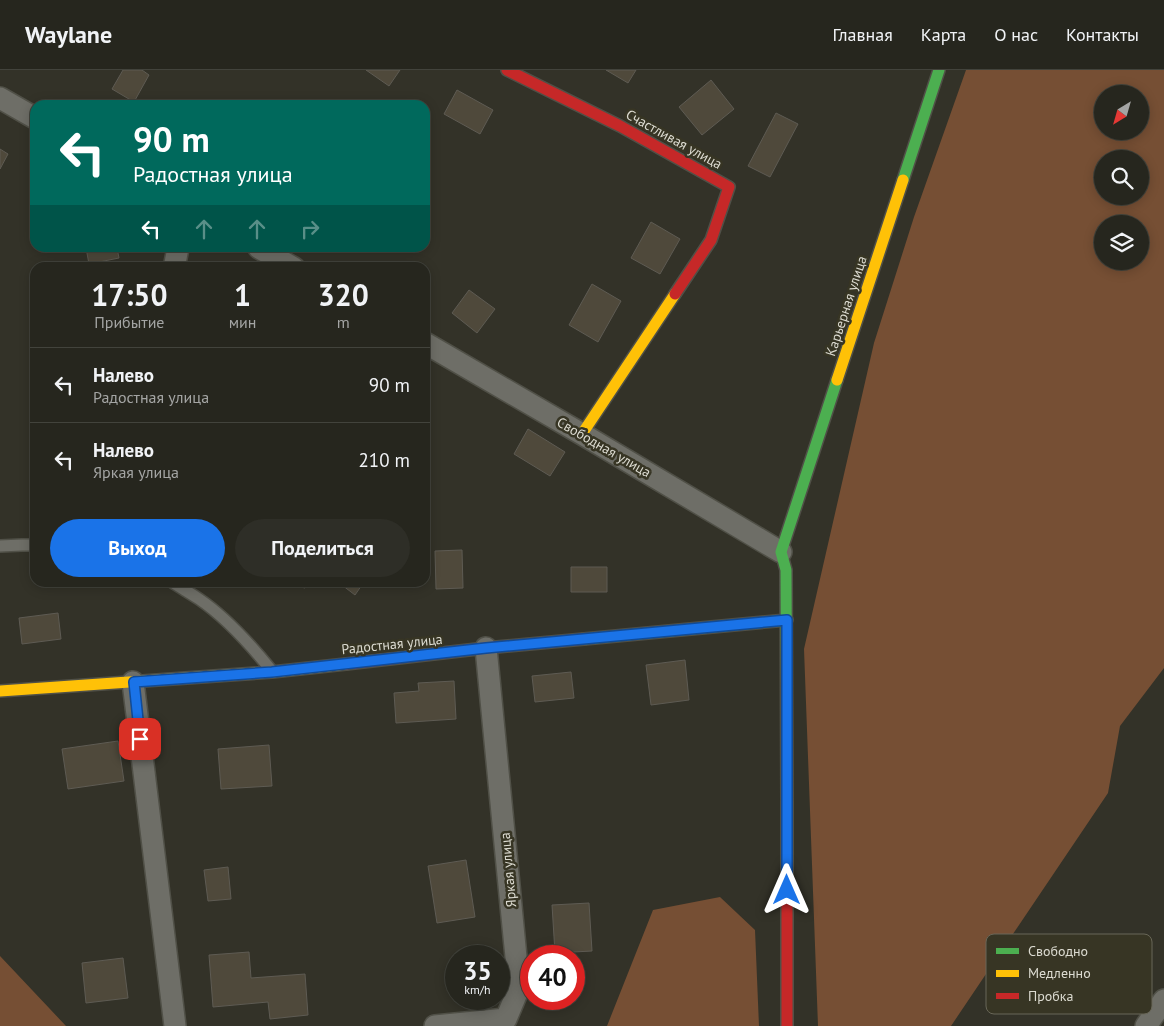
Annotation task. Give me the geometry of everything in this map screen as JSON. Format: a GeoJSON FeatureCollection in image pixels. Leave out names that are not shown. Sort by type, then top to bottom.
{"type":"FeatureCollection","features":[{"type":"Feature","properties":{"kind":"street","name":"Счастливая улица"},"geometry":{"type":"LineString","coordinates":[[507,70],[620,126],[729,187],[711,240],[582,434]]}},
{"type":"Feature","properties":{"kind":"street","name":"Карьерная улица"},"geometry":{"type":"LineString","coordinates":[[781,552],[939,70]]}},
{"type":"Feature","properties":{"kind":"street"},"geometry":{"type":"LineString","coordinates":[[0,98],[30,115]]}},
{"type":"Feature","properties":{"kind":"street"},"geometry":{"type":"LineString","coordinates":[[266,252],[284,262]]}},
{"type":"Feature","properties":{"kind":"street","name":"Свободная улица"},"geometry":{"type":"LineString","coordinates":[[430,346],[781,552]]}},
{"type":"Feature","properties":{"kind":"street"},"geometry":{"type":"LineString","coordinates":[[781,552],[786,570],[787,620],[787,1026]]}},
{"type":"Feature","properties":{"kind":"street","name":"Радостная улица"},"geometry":{"type":"LineString","coordinates":[[0,691],[272,672],[486,648],[787,620]]}},
{"type":"Feature","properties":{"kind":"street","name":"Яркая улица"},"geometry":{"type":"LineString","coordinates":[[435,1026],[506,1019],[519,988],[486,648]]}},
{"type":"Feature","properties":{"kind":"street"},"geometry":{"type":"LineString","coordinates":[[134,682],[175,1026]]}},
{"type":"Feature","properties":{"kind":"street"},"geometry":{"type":"LineString","coordinates":[[1146,1026],[1164,1000]]}},
{"type":"Feature","properties":{"kind":"lane"},"geometry":{"type":"LineString","coordinates":[[0,546],[30,545]]}},
{"type":"Feature","properties":{"kind":"lane"},"geometry":{"type":"LineString","coordinates":[[180,587],[199,599],[226,621],[251,645],[272,672]]}},
{"type":"Feature","properties":{"kind":"shaded area"},"geometry":{"type":"Polygon","coordinates":[[[966,70],[1164,70],[1164,668],[1120,726],[1108,793],[1013,934],[986,934],[986,974],[951,1026],[818,1026],[804,649],[874,343],[914,217],[966,70]]]}},
{"type":"Feature","properties":{"kind":"shaded area"},"geometry":{"type":"Polygon","coordinates":[[[720,897],[755,930],[759,1026],[607,1026],[653,910],[720,897]]]}},
{"type":"Feature","properties":{"kind":"shaded area"},"geometry":{"type":"Polygon","coordinates":[[[0,956],[66,1026],[0,1026],[0,956]]]}},
{"type":"Feature","properties":{"kind":"building"},"geometry":{"type":"Polygon","coordinates":[[[123,70],[142,70],[149,75],[135,100],[131,100],[112,89],[123,70]]]}},
{"type":"Feature","properties":{"kind":"building"},"geometry":{"type":"Polygon","coordinates":[[[366,70],[400,70],[389,86],[366,70]]]}},
{"type":"Feature","properties":{"kind":"building"},"geometry":{"type":"Polygon","coordinates":[[[606,70],[636,70],[628,83],[606,70]]]}},
{"type":"Feature","properties":{"kind":"building"},"geometry":{"type":"Polygon","coordinates":[[[711,80],[734,109],[702,135],[679,107],[711,80]]]}},
{"type":"Feature","properties":{"kind":"building"},"geometry":{"type":"Polygon","coordinates":[[[457,90],[493,110],[480,134],[444,114],[457,90]]]}},
{"type":"Feature","properties":{"kind":"building"},"geometry":{"type":"Polygon","coordinates":[[[776,113],[798,124],[770,177],[748,166],[776,113]]]}},
{"type":"Feature","properties":{"kind":"building"},"geometry":{"type":"Polygon","coordinates":[[[0,149],[8,154],[0,169],[0,149]]]}},
{"type":"Feature","properties":{"kind":"building"},"geometry":{"type":"Polygon","coordinates":[[[651,222],[680,239],[660,274],[631,258],[651,222]]]}},
{"type":"Feature","properties":{"kind":"building"},"geometry":{"type":"Polygon","coordinates":[[[87,252],[118,252],[119,258],[89,262],[87,252]]]}},
{"type":"Feature","properties":{"kind":"building"},"geometry":{"type":"Polygon","coordinates":[[[592,284],[621,301],[598,342],[569,325],[592,284]]]}},
{"type":"Feature","properties":{"kind":"building"},"geometry":{"type":"Polygon","coordinates":[[[469,290],[495,309],[477,333],[452,313],[469,290]]]}},
{"type":"Feature","properties":{"kind":"building"},"geometry":{"type":"Polygon","coordinates":[[[528,429],[565,452],[550,476],[514,454],[528,429]]]}},
{"type":"Feature","properties":{"kind":"building"},"geometry":{"type":"Polygon","coordinates":[[[462,550],[463,588],[436,589],[435,551],[462,550]]]}},
{"type":"Feature","properties":{"kind":"building"},"geometry":{"type":"Polygon","coordinates":[[[571,567],[607,567],[607,592],[571,592],[571,567]]]}},
{"type":"Feature","properties":{"kind":"building"},"geometry":{"type":"Polygon","coordinates":[[[345,587],[361,587],[355,595],[345,587]]]}},
{"type":"Feature","properties":{"kind":"building"},"geometry":{"type":"Polygon","coordinates":[[[58,613],[61,639],[22,644],[19,618],[58,613]]]}},
{"type":"Feature","properties":{"kind":"building"},"geometry":{"type":"Polygon","coordinates":[[[685,660],[689,700],[651,705],[646,665],[685,660]]]}},
{"type":"Feature","properties":{"kind":"building"},"geometry":{"type":"Polygon","coordinates":[[[571,672],[574,698],[535,702],[532,676],[571,672]]]}},
{"type":"Feature","properties":{"kind":"building"},"geometry":{"type":"Polygon","coordinates":[[[454,681],[456,719],[396,723],[394,693],[419,691],[418,683],[454,681]]]}},
{"type":"Feature","properties":{"kind":"building"},"geometry":{"type":"Polygon","coordinates":[[[118,741],[124,781],[68,789],[62,749],[118,741]]]}},
{"type":"Feature","properties":{"kind":"building"},"geometry":{"type":"Polygon","coordinates":[[[269,745],[272,786],[221,789],[218,749],[269,745]]]}},
{"type":"Feature","properties":{"kind":"building"},"geometry":{"type":"Polygon","coordinates":[[[466,860],[475,917],[437,923],[428,866],[466,860]]]}},
{"type":"Feature","properties":{"kind":"building"},"geometry":{"type":"Polygon","coordinates":[[[228,867],[231,899],[208,901],[204,870],[228,867]]]}},
{"type":"Feature","properties":{"kind":"building"},"geometry":{"type":"Polygon","coordinates":[[[589,903],[592,951],[585,951],[585,945],[554,945],[552,905],[589,903]]]}},
{"type":"Feature","properties":{"kind":"building"},"geometry":{"type":"Polygon","coordinates":[[[249,952],[251,978],[305,974],[308,1015],[270,1019],[268,1002],[213,1007],[209,955],[249,952]]]}},
{"type":"Feature","properties":{"kind":"building"},"geometry":{"type":"Polygon","coordinates":[[[123,958],[128,998],[86,1003],[82,963],[123,958]]]}},
{"type":"Feature","properties":{"kind":"traffic: fast"},"geometry":{"type":"LineString","coordinates":[[903,180],[939,70]]}},
{"type":"Feature","properties":{"kind":"traffic: fast"},"geometry":{"type":"LineString","coordinates":[[787,801],[786,570],[781,552],[837,380]]}},
{"type":"Feature","properties":{"kind":"traffic: fast"},"geometry":{"type":"LineString","coordinates":[[584,639],[787,620]]}},
{"type":"Feature","properties":{"kind":"traffic: slow"},"geometry":{"type":"LineString","coordinates":[[837,380],[903,180]]}},
{"type":"Feature","properties":{"kind":"traffic: slow"},"geometry":{"type":"LineString","coordinates":[[582,434],[675,294]]}},
{"type":"Feature","properties":{"kind":"traffic: slow"},"geometry":{"type":"LineString","coordinates":[[0,691],[272,672],[346,664]]}},
{"type":"Feature","properties":{"kind":"traffic: jam"},"geometry":{"type":"LineString","coordinates":[[507,70],[620,126],[729,187],[711,240],[675,294]]}},
{"type":"Feature","properties":{"kind":"traffic: jam"},"geometry":{"type":"LineString","coordinates":[[346,664],[584,639]]}},
{"type":"Feature","properties":{"kind":"traffic: jam"},"geometry":{"type":"LineString","coordinates":[[787,801],[787,1026]]}},
{"type":"Feature","properties":{"kind":"route"},"geometry":{"type":"LineString","coordinates":[[140,739],[134,682],[272,672],[486,648],[787,620],[787,890]]}}]}
